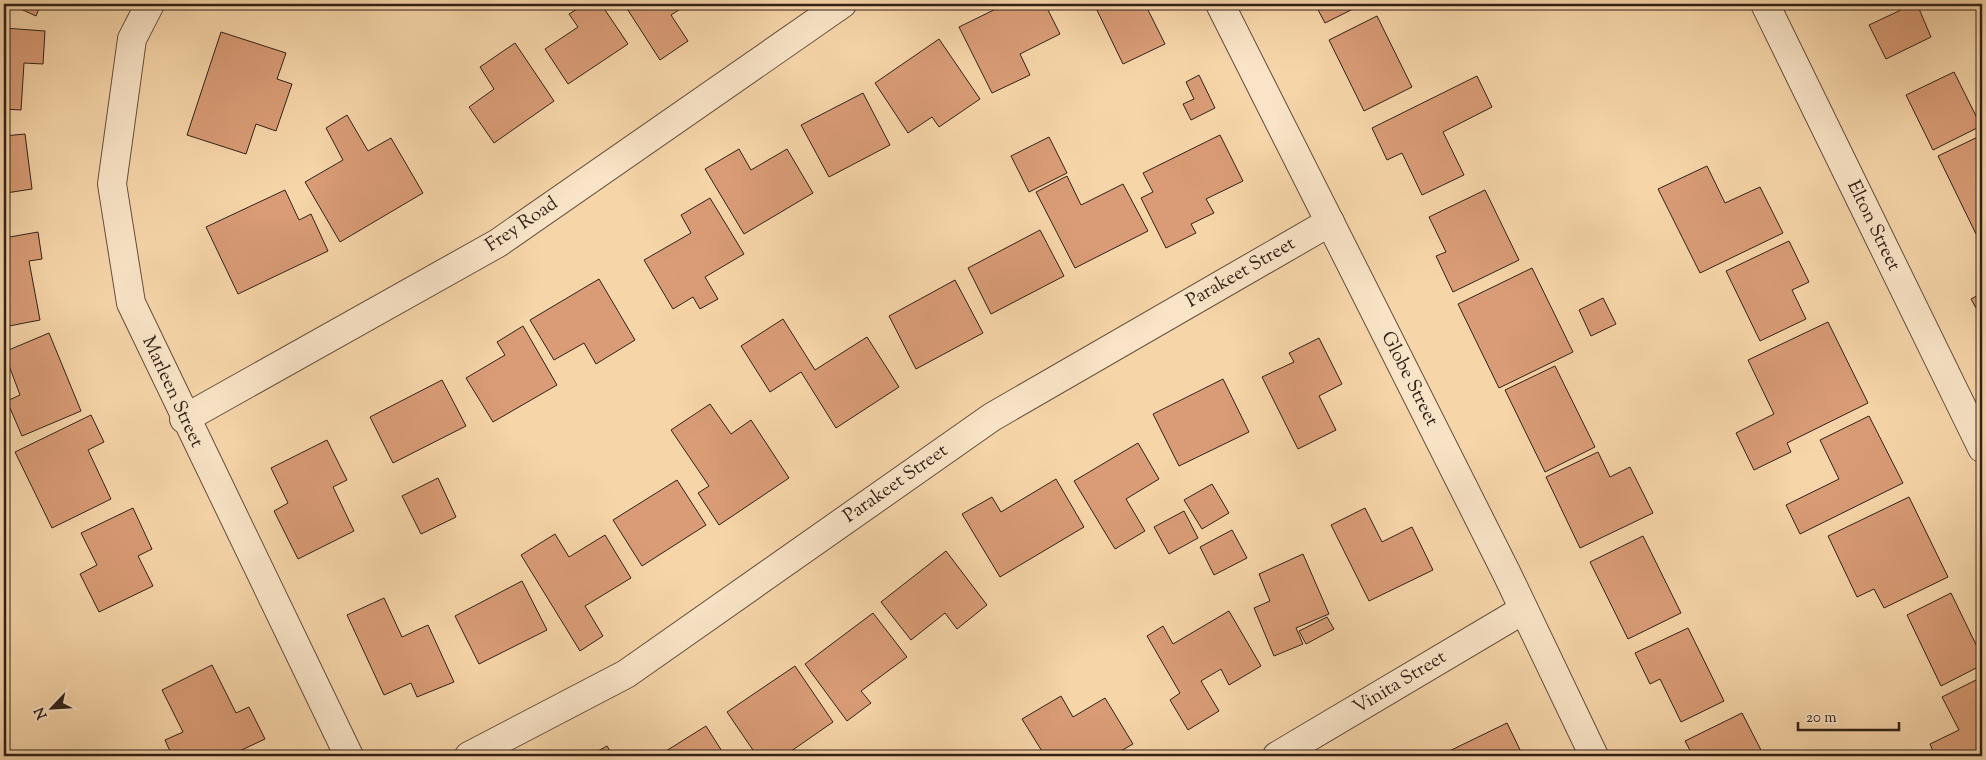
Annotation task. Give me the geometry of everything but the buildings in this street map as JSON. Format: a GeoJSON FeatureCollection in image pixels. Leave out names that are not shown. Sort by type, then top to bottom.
{"type":"FeatureCollection","features":[{"type":"Feature","properties":{"kind":"street","name":"Marleen Street"},"geometry":{"type":"LineString","coordinates":[[150,4],[132,39],[112,184],[130,303],[349,756]]}},
{"type":"Feature","properties":{"kind":"street","name":"Frey Road"},"geometry":{"type":"LineString","coordinates":[[184,418],[498,243],[842,4]]}},
{"type":"Feature","properties":{"kind":"street","name":"Globe Street"},"geometry":{"type":"LineString","coordinates":[[1220,4],[1594,756]]}},
{"type":"Feature","properties":{"kind":"street","name":"Elton Street"},"geometry":{"type":"LineString","coordinates":[[1765,4],[1982,448]]}},
{"type":"Feature","properties":{"kind":"street","name":"Parakeet Street"},"geometry":{"type":"LineString","coordinates":[[469,756],[626,674],[992,417],[1330,222]]}},
{"type":"Feature","properties":{"kind":"street","name":"Vinita Street"},"geometry":{"type":"LineString","coordinates":[[1277,756],[1523,610]]}}]}
